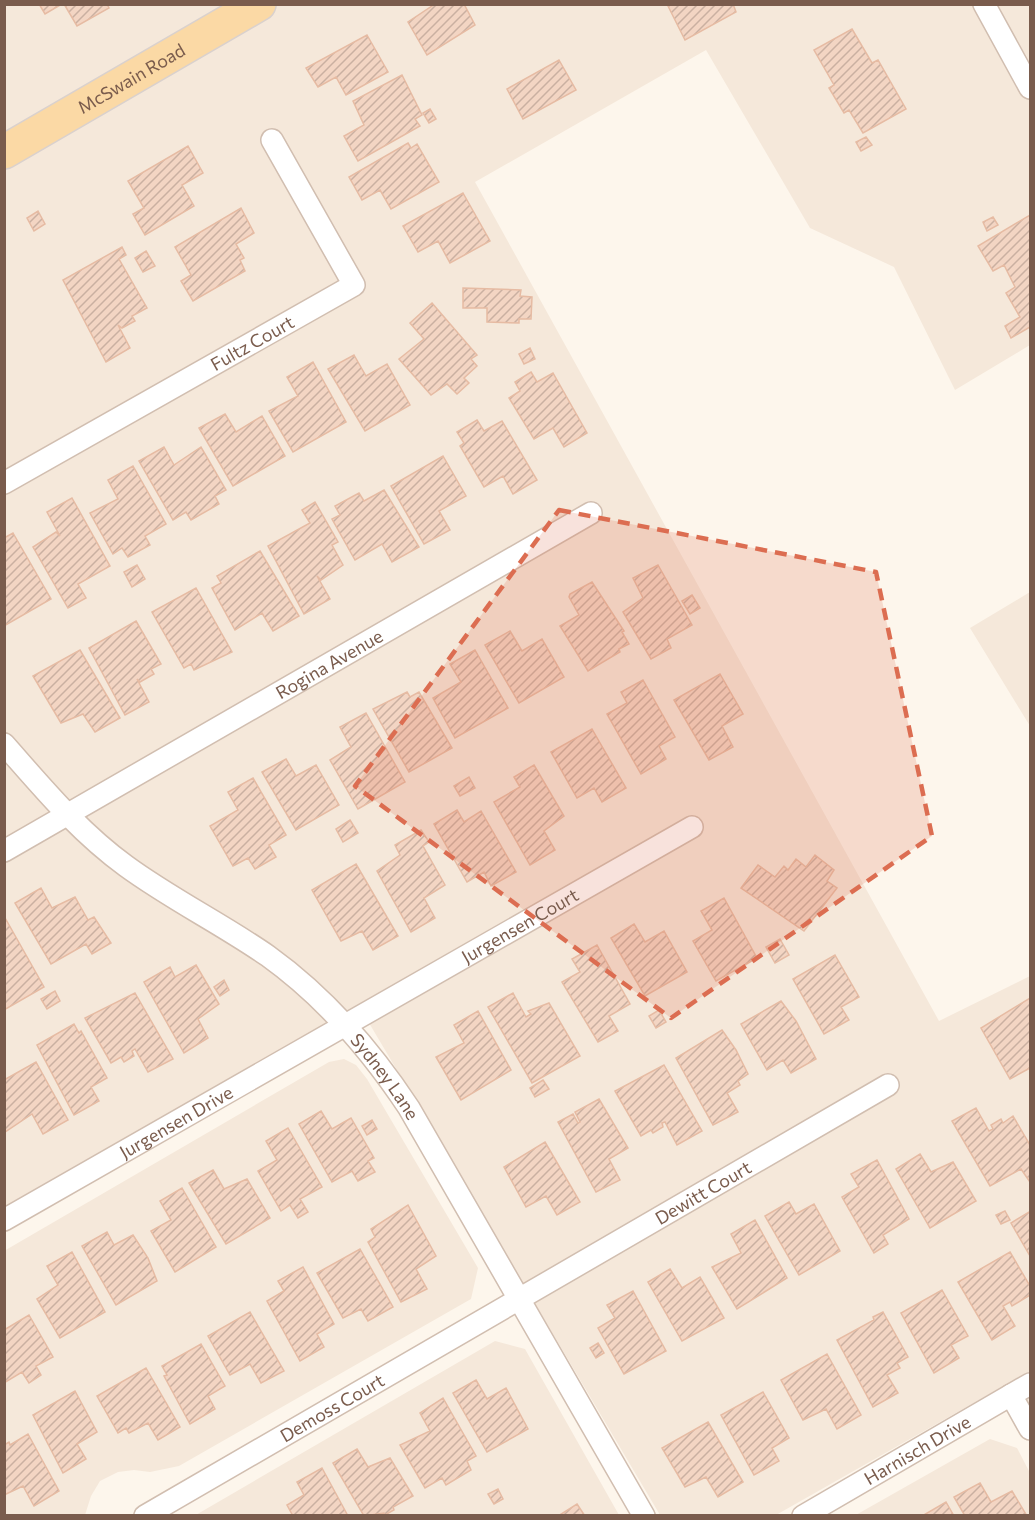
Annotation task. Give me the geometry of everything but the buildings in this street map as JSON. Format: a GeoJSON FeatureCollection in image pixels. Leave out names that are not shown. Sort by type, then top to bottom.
{"type":"FeatureCollection","features":[{"type":"Feature","properties":{"kind":"main road","name":"McSwain Road"},"geometry":{"type":"LineString","coordinates":[[4,152],[259,4]]}},
{"type":"Feature","properties":{"kind":"street"},"geometry":{"type":"LineString","coordinates":[[984,4],[1030,88]]}},
{"type":"Feature","properties":{"kind":"street","name":"Fultz Court"},"geometry":{"type":"LineString","coordinates":[[4,483],[354,285],[272,140]]}},
{"type":"Feature","properties":{"kind":"street","name":"Rogina Avenue"},"geometry":{"type":"LineString","coordinates":[[4,851],[591,513]]}},
{"type":"Feature","properties":{"kind":"street","name":"Sydney Lane"},"geometry":{"type":"LineString","coordinates":[[4,744],[67,816],[125,866],[268,956],[348,1026],[380,1065],[409,1108],[644,1515]]}},
{"type":"Feature","properties":{"kind":"street","name":"Jurgensen Court"},"geometry":{"type":"LineString","coordinates":[[348,1026],[692,827]]}},
{"type":"Feature","properties":{"kind":"street","name":"Jurgensen Drive"},"geometry":{"type":"LineString","coordinates":[[4,1220],[348,1026]]}},
{"type":"Feature","properties":{"kind":"street","name":"Dewitt Court"},"geometry":{"type":"LineString","coordinates":[[519,1299],[888,1085]]}},
{"type":"Feature","properties":{"kind":"street","name":"Demoss Court"},"geometry":{"type":"LineString","coordinates":[[145,1515],[519,1299]]}},
{"type":"Feature","properties":{"kind":"street","name":"Harnisch Drive"},"geometry":{"type":"LineString","coordinates":[[803,1515],[1030,1384]]}},
{"type":"Feature","properties":{"kind":"street"},"geometry":{"type":"LineString","coordinates":[[1011,1395],[1030,1429]]}},
{"type":"Feature","properties":{"kind":"highlighted area"},"geometry":{"type":"Polygon","coordinates":[[[559,510],[876,572],[932,836],[671,1018],[355,786],[559,510]]]}},
{"type":"Feature","properties":{"kind":"shaded area"},"geometry":{"type":"Polygon","coordinates":[[[5,5],[1030,5],[1030,345],[955,390],[894,267],[810,228],[706,50],[475,182],[939,1021],[1030,976],[1030,1406],[1014,1380],[776,1515],[660,1515],[359,1006],[5,1221],[5,5]]]}},
{"type":"Feature","properties":{"kind":"shaded area"},"geometry":{"type":"Polygon","coordinates":[[[1030,592],[1030,726],[970,628],[1030,592]]]}},
{"type":"Feature","properties":{"kind":"shaded area"},"geometry":{"type":"Polygon","coordinates":[[[344,1059],[356,1065],[367,1079],[478,1268],[471,1299],[179,1466],[150,1472],[134,1470],[118,1472],[100,1481],[91,1496],[85,1515],[5,1516],[4,1251],[329,1062],[344,1059]]]}},
{"type":"Feature","properties":{"kind":"shaded area"},"geometry":{"type":"Polygon","coordinates":[[[495,1341],[525,1349],[619,1515],[194,1516],[495,1341]]]}},
{"type":"Feature","properties":{"kind":"shaded area"},"geometry":{"type":"Polygon","coordinates":[[[990,1439],[1017,1448],[1030,1473],[1030,1515],[854,1516],[990,1439]]]}}]}
